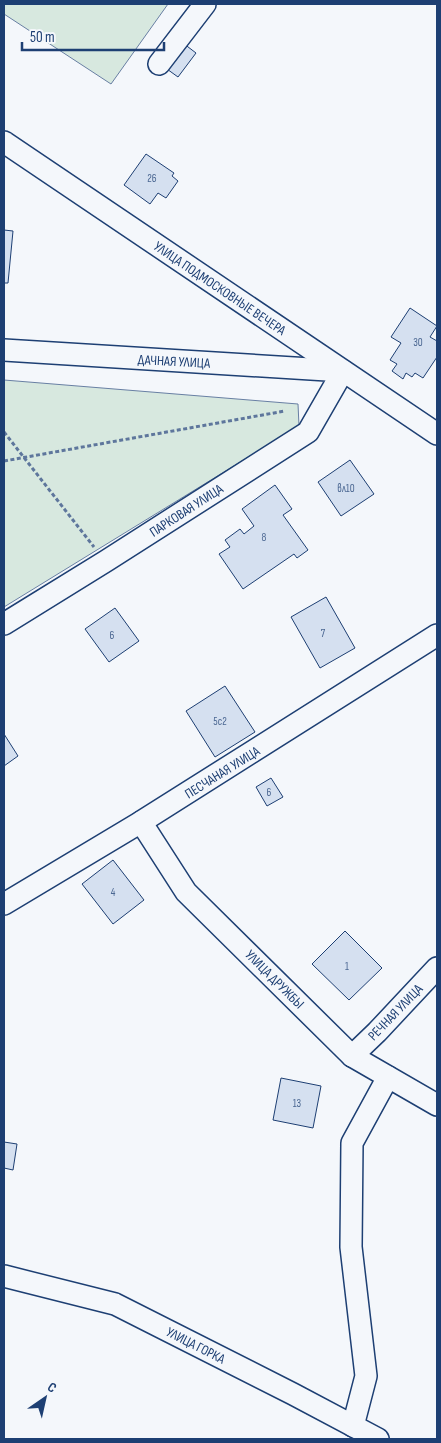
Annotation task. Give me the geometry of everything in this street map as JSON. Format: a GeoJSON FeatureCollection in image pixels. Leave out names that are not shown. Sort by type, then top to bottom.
{"type":"FeatureCollection","features":[{"type":"Feature","properties":{"kind":"street"},"geometry":{"type":"LineString","coordinates":[[159,64],[205,4]]}},
{"type":"Feature","properties":{"kind":"street","name":"УЛИЦА ПОДМОСКОВНЫЕ ВЕЧЕРА"},"geometry":{"type":"LineString","coordinates":[[4,142],[437,434]]}},
{"type":"Feature","properties":{"kind":"street","name":"ДАЧНАЯ УЛИЦА"},"geometry":{"type":"LineString","coordinates":[[4,350],[343,371]]}},
{"type":"Feature","properties":{"kind":"street","name":"ПАРКОВАЯ УЛИЦА"},"geometry":{"type":"LineString","coordinates":[[4,624],[308,432],[343,371]]}},
{"type":"Feature","properties":{"kind":"street","name":"ПЕСЧАНАЯ УЛИЦА"},"geometry":{"type":"LineString","coordinates":[[4,904],[141,822],[437,635]]}},
{"type":"Feature","properties":{"kind":"street","name":"УЛИЦА ДРУЖБЫ"},"geometry":{"type":"LineString","coordinates":[[141,822],[186,892],[352,1056],[437,1105]]}},
{"type":"Feature","properties":{"kind":"street","name":"РЕЧНАЯ УЛИЦА"},"geometry":{"type":"LineString","coordinates":[[352,1056],[437,968]]}},
{"type":"Feature","properties":{"kind":"street"},"geometry":{"type":"LineString","coordinates":[[352,1426],[366,1376],[351,1247],[352,1144],[388,1077]]}},
{"type":"Feature","properties":{"kind":"street","name":"УЛИЦА ГОРКА"},"geometry":{"type":"LineString","coordinates":[[4,1276],[114,1304],[378,1439]]}},
{"type":"Feature","properties":{"kind":"path"},"geometry":{"type":"LineString","coordinates":[[4,462],[285,411]]}},
{"type":"Feature","properties":{"kind":"path"},"geometry":{"type":"LineString","coordinates":[[4,432],[106,561]]}},
{"type":"Feature","properties":{"kind":"shaded area"},"geometry":{"type":"Polygon","coordinates":[[[4,4],[168,4],[111,84],[4,14],[4,4]]]}},
{"type":"Feature","properties":{"kind":"shaded area"},"geometry":{"type":"Polygon","coordinates":[[[4,380],[298,404],[299,426],[4,607],[4,380]]]}},
{"type":"Feature","properties":{"kind":"building"},"geometry":{"type":"Polygon","coordinates":[[[179,40],[196,53],[178,77],[160,64],[179,40]]]}},
{"type":"Feature","properties":{"kind":"building"},"geometry":{"type":"Polygon","coordinates":[[[146,154],[174,173],[172,176],[178,181],[166,198],[158,193],[150,204],[124,185],[146,154]]]}},
{"type":"Feature","properties":{"kind":"building"},"geometry":{"type":"Polygon","coordinates":[[[4,230],[13,231],[8,283],[4,283],[4,230]]]}},
{"type":"Feature","properties":{"kind":"building"},"geometry":{"type":"Polygon","coordinates":[[[410,308],[437,326],[430,337],[437,341],[437,357],[423,378],[415,373],[412,377],[406,373],[403,379],[392,371],[397,364],[390,360],[401,343],[391,337],[410,308]]]}},
{"type":"Feature","properties":{"kind":"building"},"geometry":{"type":"Polygon","coordinates":[[[350,460],[374,494],[341,516],[318,482],[350,460]]]}},
{"type":"Feature","properties":{"kind":"building"},"geometry":{"type":"Polygon","coordinates":[[[275,485],[292,509],[283,515],[308,550],[297,558],[294,554],[243,589],[219,554],[230,547],[225,540],[240,529],[244,534],[254,526],[242,509],[275,485]]]}},
{"type":"Feature","properties":{"kind":"building"},"geometry":{"type":"Polygon","coordinates":[[[326,597],[355,648],[320,668],[291,617],[326,597]]]}},
{"type":"Feature","properties":{"kind":"building"},"geometry":{"type":"Polygon","coordinates":[[[115,608],[139,641],[109,662],[85,629],[115,608]]]}},
{"type":"Feature","properties":{"kind":"building"},"geometry":{"type":"Polygon","coordinates":[[[225,686],[255,732],[215,757],[186,711],[225,686]]]}},
{"type":"Feature","properties":{"kind":"building"},"geometry":{"type":"Polygon","coordinates":[[[4,734],[18,756],[4,766],[4,734]]]}},
{"type":"Feature","properties":{"kind":"building"},"geometry":{"type":"Polygon","coordinates":[[[271,778],[283,797],[267,806],[256,787],[271,778]]]}},
{"type":"Feature","properties":{"kind":"building"},"geometry":{"type":"Polygon","coordinates":[[[113,860],[144,900],[113,924],[82,884],[113,860]]]}},
{"type":"Feature","properties":{"kind":"building"},"geometry":{"type":"Polygon","coordinates":[[[345,931],[382,968],[349,1000],[312,964],[345,931]]]}},
{"type":"Feature","properties":{"kind":"building"},"geometry":{"type":"Polygon","coordinates":[[[281,1078],[321,1086],[313,1128],[273,1120],[281,1078]]]}},
{"type":"Feature","properties":{"kind":"building"},"geometry":{"type":"Polygon","coordinates":[[[4,1142],[17,1144],[13,1170],[4,1168],[4,1142]]]}}]}
